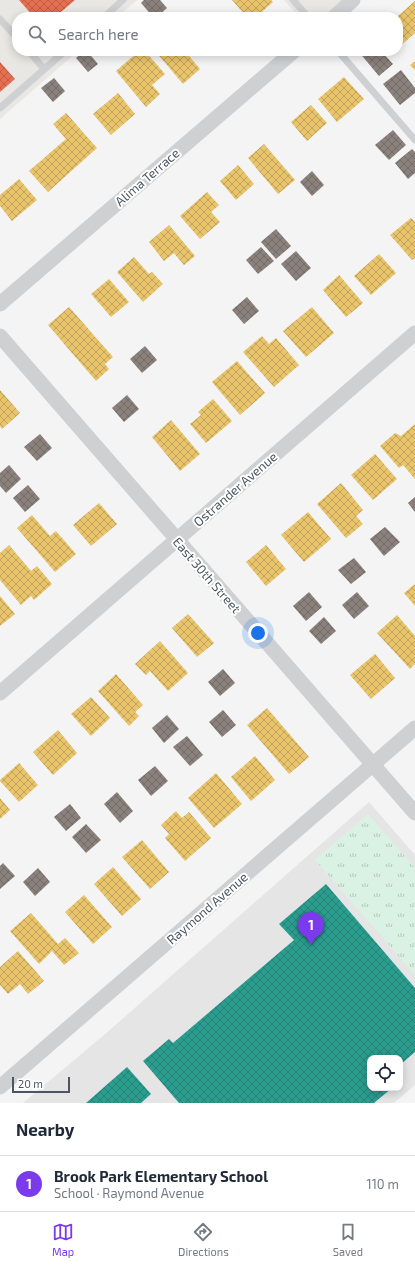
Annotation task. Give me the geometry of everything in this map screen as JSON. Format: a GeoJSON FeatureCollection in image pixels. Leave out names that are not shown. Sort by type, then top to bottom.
{"type":"FeatureCollection","features":[{"type":"Feature","properties":{"kind":"street"},"geometry":{"type":"LineString","coordinates":[[340,12],[353,0]]}},
{"type":"Feature","properties":{"kind":"street","name":"Alima Terrace"},"geometry":{"type":"LineString","coordinates":[[0,304],[288,56]]}},
{"type":"Feature","properties":{"kind":"street","name":"Ostrander Avenue"},"geometry":{"type":"LineString","coordinates":[[0,693],[415,333]]}},
{"type":"Feature","properties":{"kind":"street","name":"East 30th Street"},"geometry":{"type":"LineString","coordinates":[[0,336],[415,813]]}},
{"type":"Feature","properties":{"kind":"street","name":"Raymond Avenue"},"geometry":{"type":"LineString","coordinates":[[0,1087],[415,728]]}},
{"type":"Feature","properties":{"kind":"lane"},"geometry":{"type":"LineString","coordinates":[[110,12],[124,0]]}},
{"type":"Feature","properties":{"kind":"lane"},"geometry":{"type":"LineString","coordinates":[[293,0],[304,12]]}},
{"type":"Feature","properties":{"kind":"lane"},"geometry":{"type":"LineString","coordinates":[[0,19],[12,32]]}},
{"type":"Feature","properties":{"kind":"lane"},"geometry":{"type":"LineString","coordinates":[[33,56],[44,69]]}},
{"type":"Feature","properties":{"kind":"lane"},"geometry":{"type":"LineString","coordinates":[[0,108],[59,56]]}},
{"type":"Feature","properties":{"kind":"lane"},"geometry":{"type":"LineString","coordinates":[[342,56],[415,140]]}},
{"type":"Feature","properties":{"kind":"shaded area"},"geometry":{"type":"Polygon","coordinates":[[[0,0],[137,0],[123,12],[12,12],[12,56],[72,56],[0,119],[0,0]]]}},
{"type":"Feature","properties":{"kind":"shaded area"},"geometry":{"type":"Polygon","coordinates":[[[284,0],[360,0],[346,12],[295,12],[284,0]]]}},
{"type":"Feature","properties":{"kind":"shaded area"},"geometry":{"type":"Polygon","coordinates":[[[369,802],[415,855],[415,1085],[394,1103],[23,1103],[104,1035],[369,802]]]}},
{"type":"Feature","properties":{"kind":"green space"},"geometry":{"type":"Polygon","coordinates":[[[368,814],[415,868],[415,975],[315,860],[368,814]]]}},
{"type":"Feature","properties":{"kind":"building: Homes"},"geometry":{"type":"Polygon","coordinates":[[[232,0],[271,0],[273,2],[262,12],[243,12],[232,0]]]}},
{"type":"Feature","properties":{"kind":"building: Homes"},"geometry":{"type":"Polygon","coordinates":[[[415,1],[415,33],[403,44],[403,12],[415,1]]]}},
{"type":"Feature","properties":{"kind":"building: Homes"},"geometry":{"type":"Polygon","coordinates":[[[133,56],[149,56],[165,74],[152,85],[160,94],[146,107],[116,71],[133,56]]]}},
{"type":"Feature","properties":{"kind":"building: Homes"},"geometry":{"type":"Polygon","coordinates":[[[159,56],[189,56],[200,69],[183,84],[159,56]]]}},
{"type":"Feature","properties":{"kind":"building: Homes"},"geometry":{"type":"Polygon","coordinates":[[[415,61],[415,70],[410,65],[415,61]]]}},
{"type":"Feature","properties":{"kind":"building: Homes"},"geometry":{"type":"Polygon","coordinates":[[[344,77],[364,99],[337,122],[318,99],[344,77]]]}},
{"type":"Feature","properties":{"kind":"building: Homes"},"geometry":{"type":"Polygon","coordinates":[[[118,93],[135,114],[111,135],[93,114],[118,93]]]}},
{"type":"Feature","properties":{"kind":"building: Homes"},"geometry":{"type":"Polygon","coordinates":[[[311,105],[327,123],[307,141],[291,122],[311,105]]]}},
{"type":"Feature","properties":{"kind":"building: Homes"},"geometry":{"type":"Polygon","coordinates":[[[66,113],[97,148],[48,192],[29,171],[66,139],[53,124],[66,113]]]}},
{"type":"Feature","properties":{"kind":"building: Homes"},"geometry":{"type":"Polygon","coordinates":[[[264,144],[295,180],[278,194],[248,158],[264,144]]]}},
{"type":"Feature","properties":{"kind":"building: Homes"},"geometry":{"type":"Polygon","coordinates":[[[238,165],[254,184],[236,200],[220,181],[238,165]]]}},
{"type":"Feature","properties":{"kind":"building: Homes"},"geometry":{"type":"Polygon","coordinates":[[[19,179],[37,200],[12,221],[0,206],[0,195],[19,179]]]}},
{"type":"Feature","properties":{"kind":"building: Homes"},"geometry":{"type":"Polygon","coordinates":[[[207,192],[219,205],[211,212],[220,222],[200,239],[180,216],[207,192]]]}},
{"type":"Feature","properties":{"kind":"building: Homes"},"geometry":{"type":"Polygon","coordinates":[[[411,218],[415,222],[415,258],[412,260],[390,235],[411,218]]]}},
{"type":"Feature","properties":{"kind":"building: Homes"},"geometry":{"type":"Polygon","coordinates":[[[169,225],[195,256],[184,265],[174,253],[164,261],[149,242],[169,225]]]}},
{"type":"Feature","properties":{"kind":"building: Homes"},"geometry":{"type":"Polygon","coordinates":[[[379,254],[396,273],[371,295],[354,276],[379,254]]]}},
{"type":"Feature","properties":{"kind":"building: Homes"},"geometry":{"type":"Polygon","coordinates":[[[134,257],[149,274],[152,272],[163,284],[143,302],[117,272],[134,257]]]}},
{"type":"Feature","properties":{"kind":"building: Homes"},"geometry":{"type":"Polygon","coordinates":[[[339,275],[363,303],[346,317],[323,290],[339,275]]]}},
{"type":"Feature","properties":{"kind":"building: Homes"},"geometry":{"type":"Polygon","coordinates":[[[109,279],[129,302],[111,317],[91,294],[109,279]]]}},
{"type":"Feature","properties":{"kind":"building: Homes"},"geometry":{"type":"Polygon","coordinates":[[[69,307],[113,357],[105,364],[109,369],[96,381],[48,325],[69,307]]]}},
{"type":"Feature","properties":{"kind":"building: Homes"},"geometry":{"type":"Polygon","coordinates":[[[312,307],[334,333],[306,357],[283,331],[312,307]]]}},
{"type":"Feature","properties":{"kind":"building: Homes"},"geometry":{"type":"Polygon","coordinates":[[[262,336],[269,344],[276,338],[299,365],[274,387],[243,352],[262,336]]]}},
{"type":"Feature","properties":{"kind":"building: Homes"},"geometry":{"type":"Polygon","coordinates":[[[237,361],[265,393],[240,415],[212,382],[237,361]]]}},
{"type":"Feature","properties":{"kind":"building: Homes"},"geometry":{"type":"Polygon","coordinates":[[[0,390],[20,413],[2,429],[0,426],[0,390]]]}},
{"type":"Feature","properties":{"kind":"building: Homes"},"geometry":{"type":"Polygon","coordinates":[[[213,399],[232,421],[206,443],[190,424],[201,415],[198,412],[213,399]]]}},
{"type":"Feature","properties":{"kind":"building: Homes"},"geometry":{"type":"Polygon","coordinates":[[[171,420],[200,454],[180,471],[152,437],[171,420]]]}},
{"type":"Feature","properties":{"kind":"building: Homes"},"geometry":{"type":"Polygon","coordinates":[[[415,424],[415,479],[403,465],[399,468],[380,446],[395,433],[401,436],[415,424]]]}},
{"type":"Feature","properties":{"kind":"building: Homes"},"geometry":{"type":"Polygon","coordinates":[[[375,454],[397,479],[373,500],[351,475],[375,454]]]}},
{"type":"Feature","properties":{"kind":"building: Homes"},"geometry":{"type":"Polygon","coordinates":[[[341,483],[363,510],[356,516],[363,524],[346,538],[317,504],[341,483]]]}},
{"type":"Feature","properties":{"kind":"building: Homes"},"geometry":{"type":"Polygon","coordinates":[[[99,503],[117,524],[91,546],[73,525],[99,503]]]}},
{"type":"Feature","properties":{"kind":"building: Homes"},"geometry":{"type":"Polygon","coordinates":[[[308,512],[331,539],[304,562],[281,535],[308,512]]]}},
{"type":"Feature","properties":{"kind":"building: Homes"},"geometry":{"type":"Polygon","coordinates":[[[32,515],[50,536],[56,531],[76,554],[55,572],[17,528],[32,515]]]}},
{"type":"Feature","properties":{"kind":"building: Homes"},"geometry":{"type":"Polygon","coordinates":[[[9,545],[31,571],[37,566],[52,584],[34,600],[31,596],[21,605],[0,580],[0,553],[9,545]]]}},
{"type":"Feature","properties":{"kind":"building: Homes"},"geometry":{"type":"Polygon","coordinates":[[[266,545],[286,569],[266,586],[246,562],[266,545]]]}},
{"type":"Feature","properties":{"kind":"building: Homes"},"geometry":{"type":"Polygon","coordinates":[[[415,584],[415,606],[404,593],[415,584]]]}},
{"type":"Feature","properties":{"kind":"building: Homes"},"geometry":{"type":"Polygon","coordinates":[[[0,596],[15,614],[0,626],[0,596]]]}},
{"type":"Feature","properties":{"kind":"building: Homes"},"geometry":{"type":"Polygon","coordinates":[[[188,614],[214,643],[197,657],[172,628],[188,614]]]}},
{"type":"Feature","properties":{"kind":"building: Homes"},"geometry":{"type":"Polygon","coordinates":[[[397,615],[415,636],[415,664],[410,669],[377,633],[397,615]]]}},
{"type":"Feature","properties":{"kind":"building: Homes"},"geometry":{"type":"Polygon","coordinates":[[[160,641],[188,673],[168,691],[150,671],[146,675],[135,664],[160,641]]]}},
{"type":"Feature","properties":{"kind":"building: Homes"},"geometry":{"type":"Polygon","coordinates":[[[375,654],[395,678],[371,699],[350,675],[375,654]]]}},
{"type":"Feature","properties":{"kind":"building: Homes"},"geometry":{"type":"Polygon","coordinates":[[[116,674],[143,705],[135,712],[139,716],[129,726],[98,691],[116,674]]]}},
{"type":"Feature","properties":{"kind":"building: Homes"},"geometry":{"type":"Polygon","coordinates":[[[91,697],[110,718],[91,736],[71,714],[91,697]]]}},
{"type":"Feature","properties":{"kind":"building: Homes"},"geometry":{"type":"Polygon","coordinates":[[[267,708],[309,757],[289,774],[247,725],[267,708]]]}},
{"type":"Feature","properties":{"kind":"building: Homes"},"geometry":{"type":"Polygon","coordinates":[[[58,730],[77,753],[53,775],[33,752],[58,730]]]}},
{"type":"Feature","properties":{"kind":"building: Homes"},"geometry":{"type":"Polygon","coordinates":[[[255,756],[275,780],[251,801],[231,777],[255,756]]]}},
{"type":"Feature","properties":{"kind":"building: Homes"},"geometry":{"type":"Polygon","coordinates":[[[19,763],[38,785],[19,802],[0,780],[19,763]]]}},
{"type":"Feature","properties":{"kind":"building: Homes"},"geometry":{"type":"Polygon","coordinates":[[[216,773],[242,804],[214,828],[188,798],[216,773]]]}},
{"type":"Feature","properties":{"kind":"building: Homes"},"geometry":{"type":"Polygon","coordinates":[[[0,798],[10,810],[0,819],[0,798]]]}},
{"type":"Feature","properties":{"kind":"building: Homes"},"geometry":{"type":"Polygon","coordinates":[[[176,811],[182,818],[189,812],[211,838],[185,861],[165,838],[169,834],[161,825],[176,811]]]}},
{"type":"Feature","properties":{"kind":"building: Homes"},"geometry":{"type":"Polygon","coordinates":[[[142,840],[169,872],[150,889],[122,857],[142,840]]]}},
{"type":"Feature","properties":{"kind":"building: Homes"},"geometry":{"type":"Polygon","coordinates":[[[113,867],[141,899],[122,916],[94,884],[113,867]]]}},
{"type":"Feature","properties":{"kind":"building: Homes"},"geometry":{"type":"Polygon","coordinates":[[[84,895],[112,927],[93,944],[65,912],[84,895]]]}},
{"type":"Feature","properties":{"kind":"building: Homes"},"geometry":{"type":"Polygon","coordinates":[[[31,913],[58,944],[65,938],[79,953],[64,965],[52,951],[39,964],[10,931],[31,913]]]}},
{"type":"Feature","properties":{"kind":"building: Homes"},"geometry":{"type":"Polygon","coordinates":[[[18,951],[44,981],[28,994],[20,984],[8,994],[0,985],[0,967],[18,951]]]}},
{"type":"Feature","properties":{"kind":"building: Shops"},"geometry":{"type":"Polygon","coordinates":[[[19,0],[75,0],[61,12],[30,12],[19,0]]]}},
{"type":"Feature","properties":{"kind":"building: Shops"},"geometry":{"type":"Polygon","coordinates":[[[0,62],[15,79],[0,92],[0,62]]]}},
{"type":"Feature","properties":{"kind":"building: Schools"},"geometry":{"type":"Polygon","coordinates":[[[326,884],[415,988],[415,1052],[403,1062],[403,1055],[367,1055],[367,1091],[388,1091],[374,1103],[179,1103],[143,1061],[169,1039],[173,1043],[294,940],[279,924],[326,884]]]}},
{"type":"Feature","properties":{"kind":"building: Schools"},"geometry":{"type":"Polygon","coordinates":[[[127,1067],[151,1094],[141,1103],[86,1103],[127,1067]]]}},
{"type":"Feature","properties":{"kind":"building: Industry"},"geometry":{"type":"Polygon","coordinates":[[[144,0],[160,0],[167,8],[163,12],[149,12],[141,3],[144,0]]]}},
{"type":"Feature","properties":{"kind":"building: Industry"},"geometry":{"type":"Polygon","coordinates":[[[78,56],[91,56],[98,64],[88,72],[76,58],[78,56]]]}},
{"type":"Feature","properties":{"kind":"building: Industry"},"geometry":{"type":"Polygon","coordinates":[[[362,56],[386,56],[393,64],[379,76],[362,56]]]}},
{"type":"Feature","properties":{"kind":"building: Industry"},"geometry":{"type":"Polygon","coordinates":[[[401,70],[415,88],[415,93],[400,105],[383,84],[401,70]]]}},
{"type":"Feature","properties":{"kind":"building: Industry"},"geometry":{"type":"Polygon","coordinates":[[[54,78],[65,91],[53,102],[41,88],[54,78]]]}},
{"type":"Feature","properties":{"kind":"building: Industry"},"geometry":{"type":"Polygon","coordinates":[[[393,130],[406,145],[389,160],[375,145],[393,130]]]}},
{"type":"Feature","properties":{"kind":"building: Industry"},"geometry":{"type":"Polygon","coordinates":[[[412,149],[415,152],[415,173],[408,179],[395,163],[412,149]]]}},
{"type":"Feature","properties":{"kind":"building: Industry"},"geometry":{"type":"Polygon","coordinates":[[[312,171],[324,185],[312,196],[300,182],[312,171]]]}},
{"type":"Feature","properties":{"kind":"building: Industry"},"geometry":{"type":"Polygon","coordinates":[[[276,229],[291,246],[276,259],[261,242],[276,229]]]}},
{"type":"Feature","properties":{"kind":"building: Industry"},"geometry":{"type":"Polygon","coordinates":[[[261,247],[274,261],[258,274],[246,260],[261,247]]]}},
{"type":"Feature","properties":{"kind":"building: Industry"},"geometry":{"type":"Polygon","coordinates":[[[296,251],[311,268],[296,281],[281,264],[296,251]]]}},
{"type":"Feature","properties":{"kind":"building: Industry"},"geometry":{"type":"Polygon","coordinates":[[[247,297],[259,311],[244,324],[232,310],[247,297]]]}},
{"type":"Feature","properties":{"kind":"building: Industry"},"geometry":{"type":"Polygon","coordinates":[[[145,346],[157,360],[142,373],[130,359],[145,346]]]}},
{"type":"Feature","properties":{"kind":"building: Industry"},"geometry":{"type":"Polygon","coordinates":[[[127,395],[139,409],[124,422],[112,408],[127,395]]]}},
{"type":"Feature","properties":{"kind":"building: Industry"},"geometry":{"type":"Polygon","coordinates":[[[40,434],[52,448],[37,461],[24,447],[40,434]]]}},
{"type":"Feature","properties":{"kind":"building: Industry"},"geometry":{"type":"Polygon","coordinates":[[[9,465],[21,479],[6,493],[0,486],[0,473],[9,465]]]}},
{"type":"Feature","properties":{"kind":"building: Industry"},"geometry":{"type":"Polygon","coordinates":[[[28,485],[40,499],[25,512],[13,498],[28,485]]]}},
{"type":"Feature","properties":{"kind":"building: Industry"},"geometry":{"type":"Polygon","coordinates":[[[415,497],[415,512],[408,503],[415,497]]]}},
{"type":"Feature","properties":{"kind":"building: Industry"},"geometry":{"type":"Polygon","coordinates":[[[385,527],[400,542],[384,556],[370,539],[385,527]]]}},
{"type":"Feature","properties":{"kind":"building: Industry"},"geometry":{"type":"Polygon","coordinates":[[[354,558],[366,572],[351,584],[338,570],[354,558]]]}},
{"type":"Feature","properties":{"kind":"building: Industry"},"geometry":{"type":"Polygon","coordinates":[[[309,592],[322,607],[306,621],[293,606],[309,592]]]}},
{"type":"Feature","properties":{"kind":"building: Industry"},"geometry":{"type":"Polygon","coordinates":[[[357,592],[369,606],[354,619],[342,605],[357,592]]]}},
{"type":"Feature","properties":{"kind":"building: Industry"},"geometry":{"type":"Polygon","coordinates":[[[324,617],[336,631],[321,644],[309,631],[324,617]]]}},
{"type":"Feature","properties":{"kind":"building: Industry"},"geometry":{"type":"Polygon","coordinates":[[[223,669],[235,683],[220,696],[208,682],[223,669]]]}},
{"type":"Feature","properties":{"kind":"building: Industry"},"geometry":{"type":"Polygon","coordinates":[[[223,710],[236,725],[222,737],[209,722],[223,710]]]}},
{"type":"Feature","properties":{"kind":"building: Industry"},"geometry":{"type":"Polygon","coordinates":[[[167,715],[179,729],[164,743],[152,728],[167,715]]]}},
{"type":"Feature","properties":{"kind":"building: Industry"},"geometry":{"type":"Polygon","coordinates":[[[187,736],[203,755],[190,766],[173,747],[187,736]]]}},
{"type":"Feature","properties":{"kind":"building: Industry"},"geometry":{"type":"Polygon","coordinates":[[[155,766],[168,781],[151,796],[138,780],[155,766]]]}},
{"type":"Feature","properties":{"kind":"building: Industry"},"geometry":{"type":"Polygon","coordinates":[[[117,792],[133,811],[120,823],[104,804],[117,792]]]}},
{"type":"Feature","properties":{"kind":"building: Industry"},"geometry":{"type":"Polygon","coordinates":[[[70,804],[81,818],[66,831],[54,817],[70,804]]]}},
{"type":"Feature","properties":{"kind":"building: Industry"},"geometry":{"type":"Polygon","coordinates":[[[86,824],[101,840],[86,853],[72,837],[86,824]]]}},
{"type":"Feature","properties":{"kind":"building: Industry"},"geometry":{"type":"Polygon","coordinates":[[[3,863],[15,876],[0,889],[0,866],[3,863]]]}},
{"type":"Feature","properties":{"kind":"building: Industry"},"geometry":{"type":"Polygon","coordinates":[[[38,868],[50,882],[35,896],[23,882],[38,868]]]}},
{"type":"Feature","properties":{"kind":"place","name":"Brook Park Elementary School"},"geometry":{"type":"Point","coordinates":[311,945]}}]}
